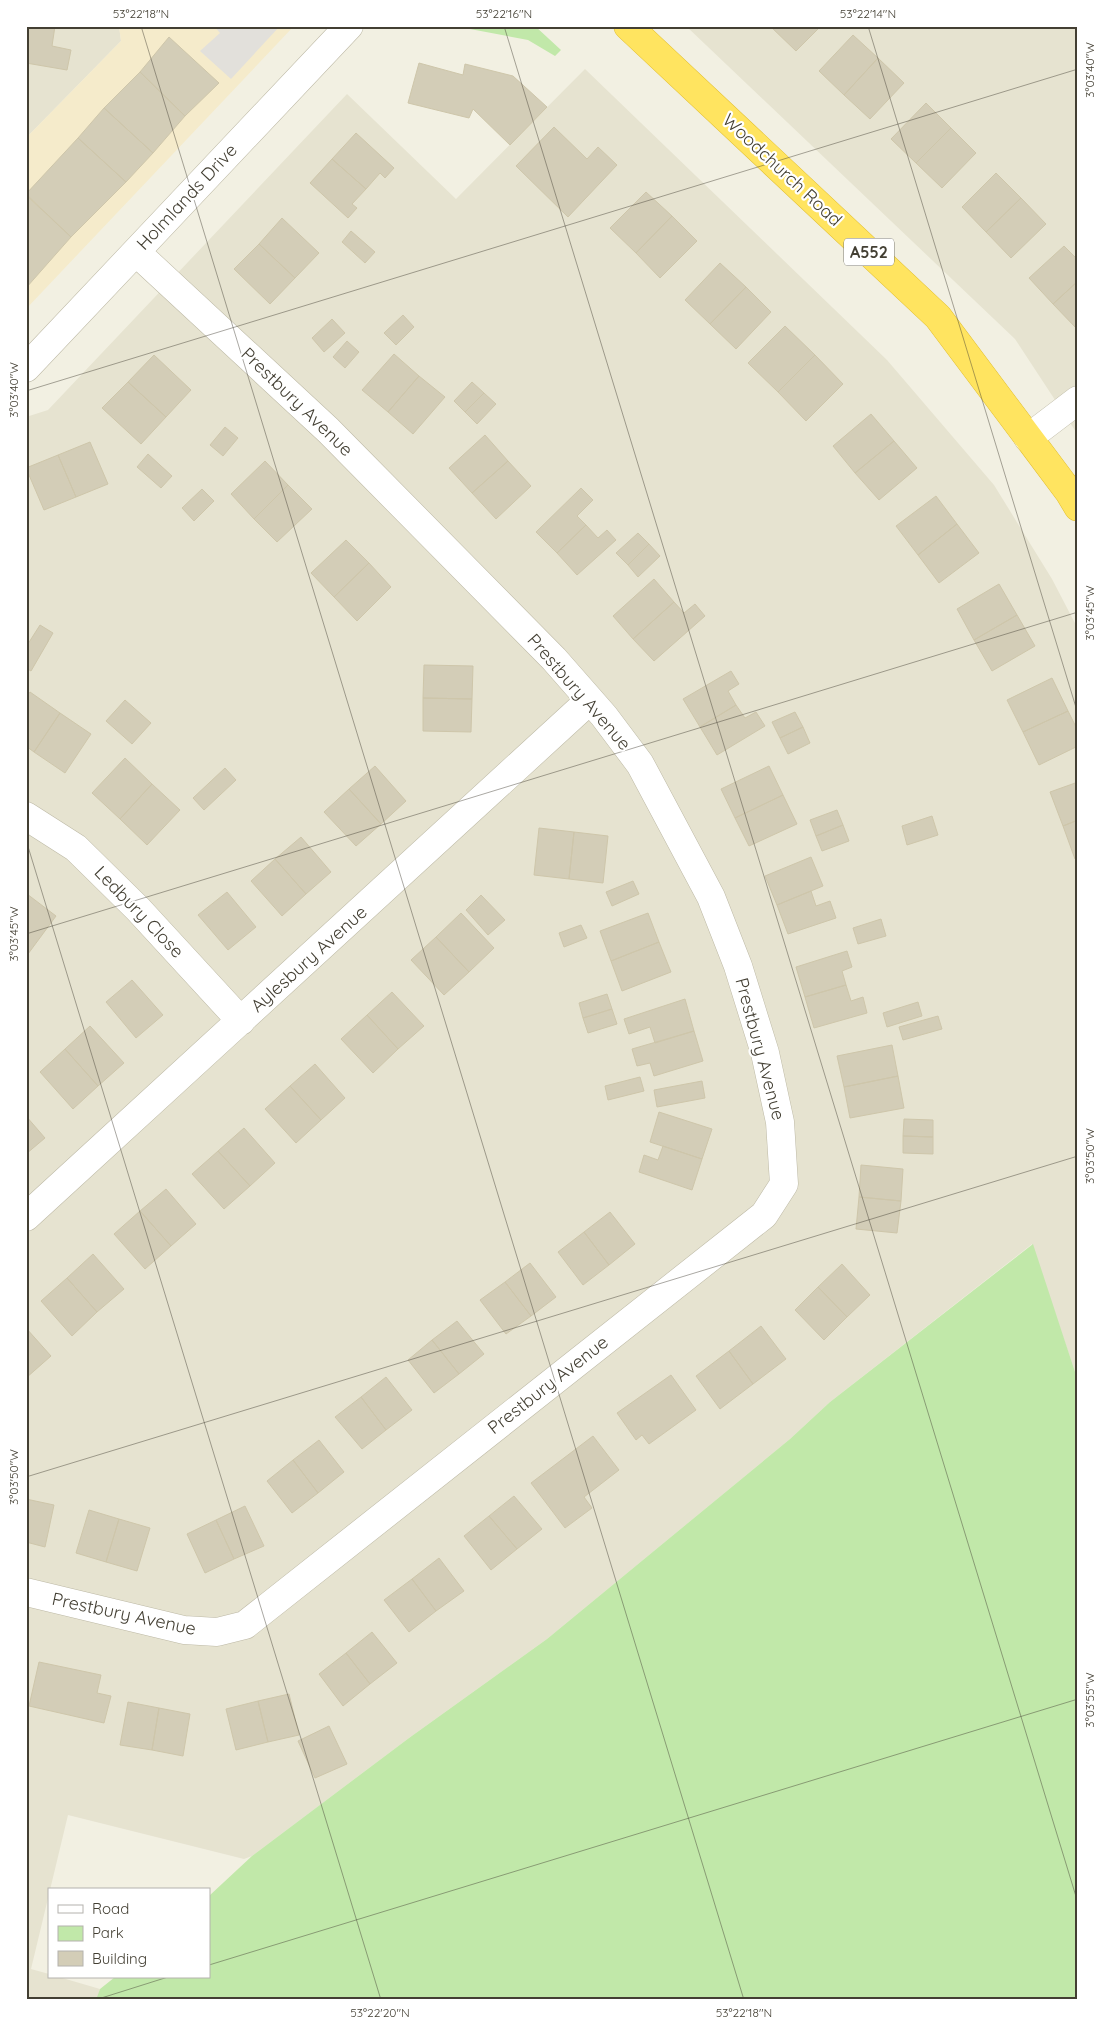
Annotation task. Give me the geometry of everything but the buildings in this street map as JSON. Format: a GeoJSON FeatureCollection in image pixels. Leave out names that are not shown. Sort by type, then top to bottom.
{"type":"FeatureCollection","features":[{"type":"Feature","properties":{"kind":"highway","name":"Woodchurch Road"},"geometry":{"type":"LineString","coordinates":[[628,26],[938,316],[1069,492],[1078,507]]}},
{"type":"Feature","properties":{"kind":"street","name":"Holmlands Drive"},"geometry":{"type":"LineString","coordinates":[[26,368],[348,26]]}},
{"type":"Feature","properties":{"kind":"street","name":"Prestbury Avenue"},"geometry":{"type":"LineString","coordinates":[[26,1592],[184,1630],[217,1632],[245,1625],[764,1215],[784,1184],[780,1122],[764,1053],[738,966],[711,897],[640,764],[590,700],[554,659],[328,430],[136,252]]}},
{"type":"Feature","properties":{"kind":"street"},"geometry":{"type":"LineString","coordinates":[[1028,438],[1078,400]]}},
{"type":"Feature","properties":{"kind":"street","name":"Aylesbury Avenue"},"geometry":{"type":"LineString","coordinates":[[26,1217],[590,700]]}},
{"type":"Feature","properties":{"kind":"street","name":"Ledbury Close"},"geometry":{"type":"LineString","coordinates":[[26,816],[76,848],[138,909],[240,1021]]}},
{"type":"Feature","properties":{"kind":"shaded area"},"geometry":{"type":"Polygon","coordinates":[[[26,26],[119,26],[121,41],[26,138],[26,26]]]}},
{"type":"Feature","properties":{"kind":"shaded area"},"geometry":{"type":"Polygon","coordinates":[[[119,26],[294,26],[26,309],[26,138],[121,41],[119,26]]]}},
{"type":"Feature","properties":{"kind":"shaded area"},"geometry":{"type":"Polygon","coordinates":[[[214,26],[280,26],[231,79],[200,51],[220,33],[214,26]]]}},
{"type":"Feature","properties":{"kind":"shaded area"},"geometry":{"type":"Polygon","coordinates":[[[686,26],[1078,26],[1078,435],[1015,339],[686,26]]]}},
{"type":"Feature","properties":{"kind":"shaded area"},"geometry":{"type":"Polygon","coordinates":[[[585,69],[887,360],[994,485],[1052,579],[1078,629],[1078,1381],[1032,1244],[830,1402],[790,1439],[547,1639],[409,1738],[252,1856],[244,1859],[68,1815],[50,1888],[48,1888],[48,1898],[31,1969],[48,1974],[48,1978],[62,1978],[100,1989],[97,2000],[26,2000],[26,417],[48,410],[347,94],[456,199],[585,69]]]}},
{"type":"Feature","properties":{"kind":"green space"},"geometry":{"type":"Polygon","coordinates":[[[454,26],[535,26],[561,50],[555,56],[528,40],[454,26]]]}},
{"type":"Feature","properties":{"kind":"green space"},"geometry":{"type":"Polygon","coordinates":[[[1033,1244],[1078,1381],[1078,2000],[96,2000],[100,1989],[114,1978],[210,1978],[210,1895],[252,1856],[409,1738],[547,1639],[790,1439],[830,1402],[1033,1244]]]}}]}
